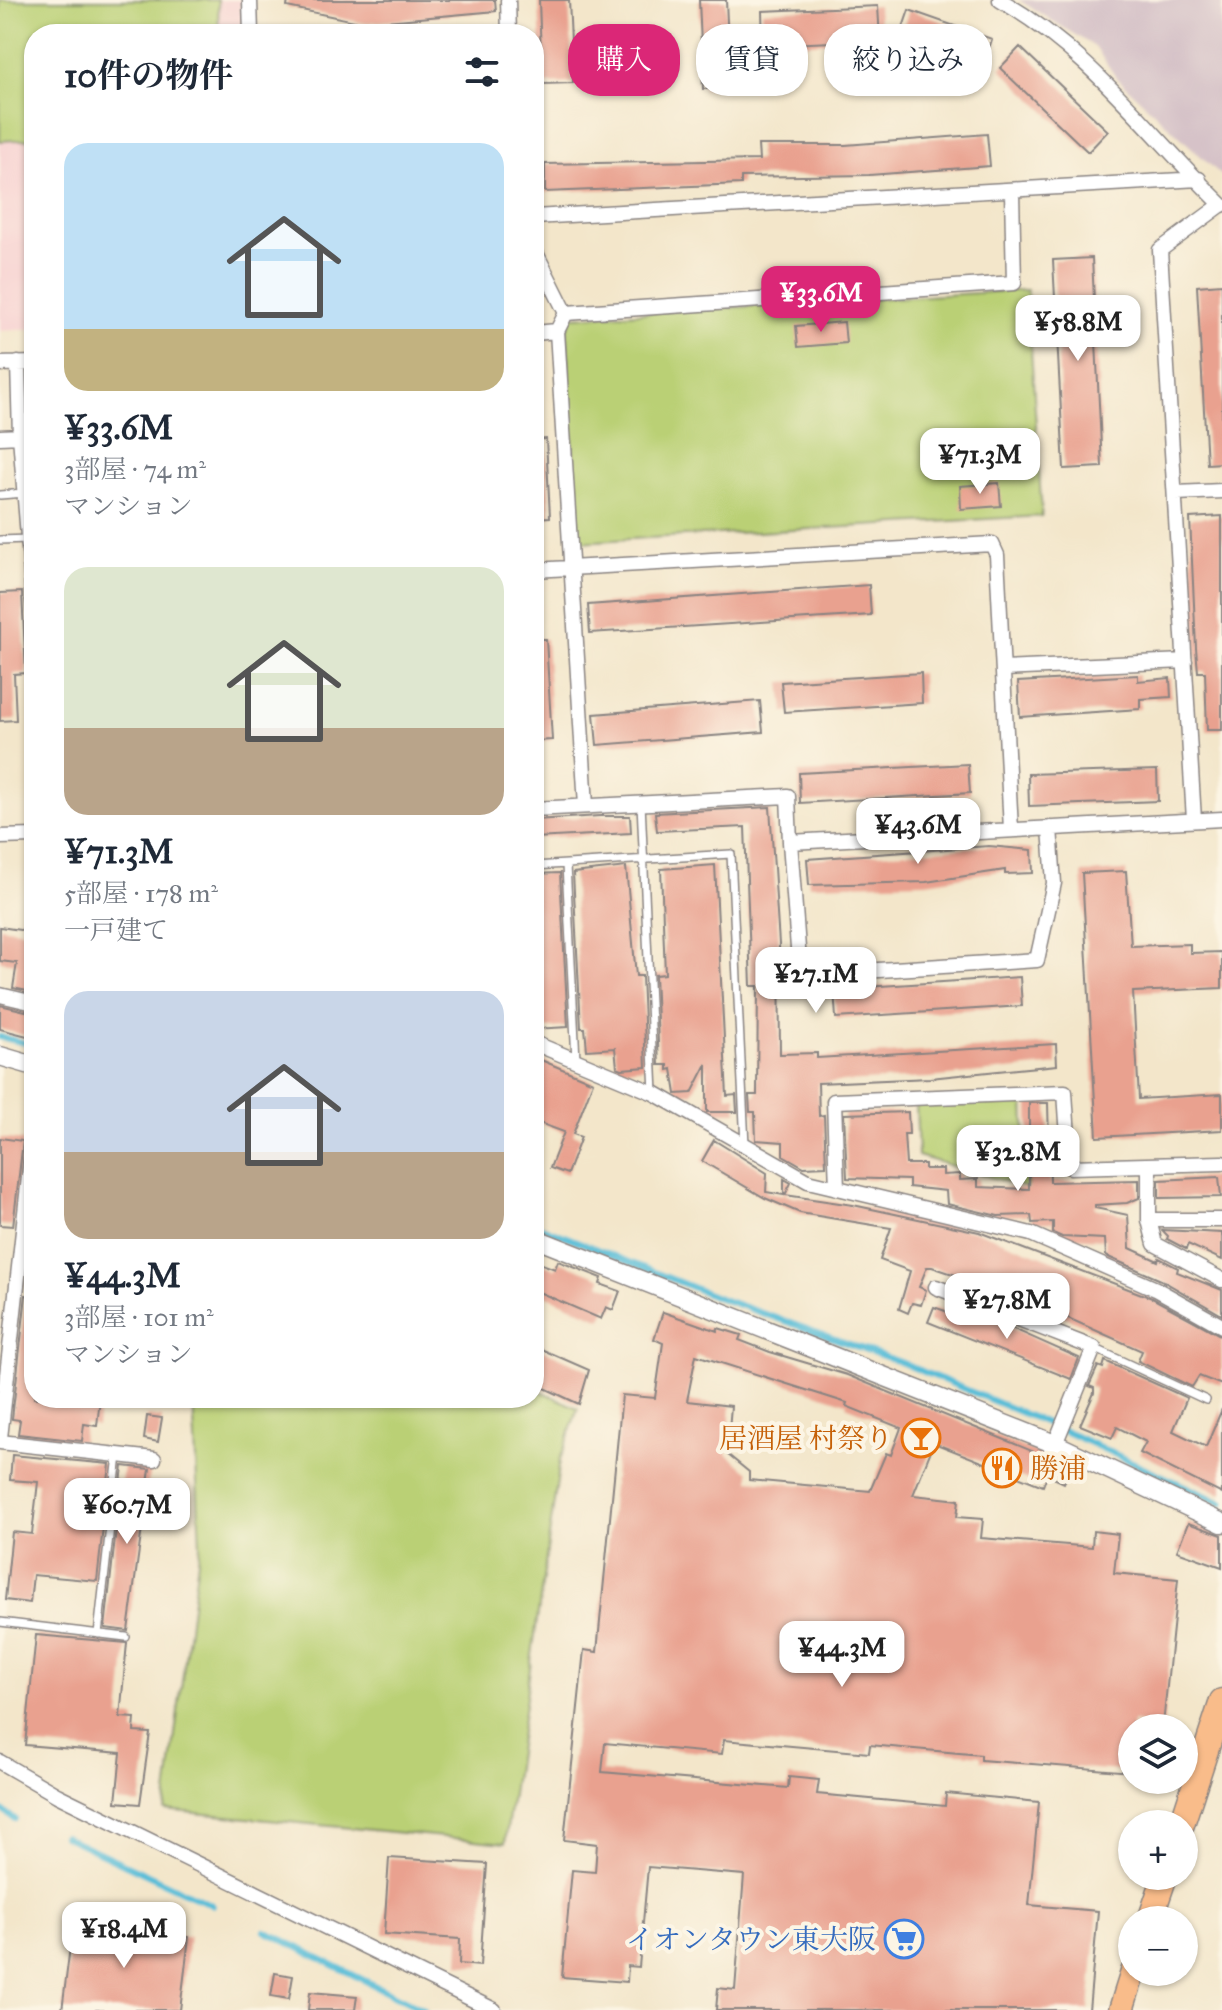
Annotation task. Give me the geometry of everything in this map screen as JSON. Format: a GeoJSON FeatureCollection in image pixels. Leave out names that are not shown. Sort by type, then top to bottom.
{"type":"FeatureCollection","features":[{"type":"Feature","properties":{"kind":"main road"},"geometry":{"type":"LineString","coordinates":[[1187,1810],[1222,1701]]}},
{"type":"Feature","properties":{"kind":"main road"},"geometry":{"type":"LineString","coordinates":[[1121,2010],[1129,1986]]}},
{"type":"Feature","properties":{"kind":"street"},"geometry":{"type":"LineString","coordinates":[[250,0],[251,24]]}},
{"type":"Feature","properties":{"kind":"street"},"geometry":{"type":"LineString","coordinates":[[508,0],[509,24]]}},
{"type":"Feature","properties":{"kind":"street"},"geometry":{"type":"LineString","coordinates":[[1000,0],[1040,23],[1095,69],[1222,205],[1160,250],[1194,820]]}},
{"type":"Feature","properties":{"kind":"street"},"geometry":{"type":"LineString","coordinates":[[544,216],[1199,179]]}},
{"type":"Feature","properties":{"kind":"street"},"geometry":{"type":"LineString","coordinates":[[566,313],[1014,283],[1012,192]]}},
{"type":"Feature","properties":{"kind":"street"},"geometry":{"type":"LineString","coordinates":[[544,269],[566,313]]}},
{"type":"Feature","properties":{"kind":"street"},"geometry":{"type":"LineString","coordinates":[[566,313],[557,331],[586,806]]}},
{"type":"Feature","properties":{"kind":"street"},"geometry":{"type":"LineString","coordinates":[[544,332],[557,331]]}},
{"type":"Feature","properties":{"kind":"street"},"geometry":{"type":"LineString","coordinates":[[18,363],[24,482]]}},
{"type":"Feature","properties":{"kind":"street"},"geometry":{"type":"LineString","coordinates":[[0,364],[24,363]]}},
{"type":"Feature","properties":{"kind":"street"},"geometry":{"type":"LineString","coordinates":[[0,437],[20,436]]}},
{"type":"Feature","properties":{"kind":"street"},"geometry":{"type":"LineString","coordinates":[[1176,493],[1222,491]]}},
{"type":"Feature","properties":{"kind":"street"},"geometry":{"type":"LineString","coordinates":[[544,569],[992,544],[997,555],[1011,830]]}},
{"type":"Feature","properties":{"kind":"street"},"geometry":{"type":"LineString","coordinates":[[1003,669],[1185,661]]}},
{"type":"Feature","properties":{"kind":"street"},"geometry":{"type":"LineString","coordinates":[[544,808],[788,796],[800,975],[1037,960],[1054,883],[1050,828]]}},
{"type":"Feature","properties":{"kind":"street"},"geometry":{"type":"LineString","coordinates":[[790,842],[1222,819]]}},
{"type":"Feature","properties":{"kind":"street"},"geometry":{"type":"LineString","coordinates":[[0,837],[24,836]]}},
{"type":"Feature","properties":{"kind":"street"},"geometry":{"type":"LineString","coordinates":[[0,995],[24,1001]]}},
{"type":"Feature","properties":{"kind":"street"},"geometry":{"type":"LineString","coordinates":[[544,1047],[654,1093],[808,1181],[1031,1234],[1156,1289],[1222,1326]]}},
{"type":"Feature","properties":{"kind":"street"},"geometry":{"type":"LineString","coordinates":[[0,1056],[24,1063]]}},
{"type":"Feature","properties":{"kind":"street"},"geometry":{"type":"LineString","coordinates":[[837,1188],[834,1101],[1065,1092],[1070,1167],[1222,1163]]}},
{"type":"Feature","properties":{"kind":"street"},"geometry":{"type":"LineString","coordinates":[[1149,1165],[1149,1220],[1155,1244],[1222,1280]]}},
{"type":"Feature","properties":{"kind":"street"},"geometry":{"type":"LineString","coordinates":[[24,1202],[6,1328],[0,1440],[154,1459]]}},
{"type":"Feature","properties":{"kind":"street"},"geometry":{"type":"LineString","coordinates":[[1149,1220],[1222,1220]]}},
{"type":"Feature","properties":{"kind":"street"},"geometry":{"type":"LineString","coordinates":[[544,1242],[1056,1443],[1222,1523]]}},
{"type":"Feature","properties":{"kind":"street"},"geometry":{"type":"LineString","coordinates":[[936,1287],[1094,1348],[1056,1443]]}},
{"type":"Feature","properties":{"kind":"street"},"geometry":{"type":"LineString","coordinates":[[0,1762],[57,1795],[494,2010]]}},
{"type":"Feature","properties":{"kind":"lane"},"geometry":{"type":"LineString","coordinates":[[0,495],[24,493]]}},
{"type":"Feature","properties":{"kind":"lane"},"geometry":{"type":"LineString","coordinates":[[0,540],[24,539]]}},
{"type":"Feature","properties":{"kind":"lane"},"geometry":{"type":"LineString","coordinates":[[641,803],[646,859],[654,1093]]}},
{"type":"Feature","properties":{"kind":"lane"},"geometry":{"type":"LineString","coordinates":[[544,866],[731,854],[745,1145]]}},
{"type":"Feature","properties":{"kind":"lane"},"geometry":{"type":"LineString","coordinates":[[566,865],[576,1060]]}},
{"type":"Feature","properties":{"kind":"lane"},"geometry":{"type":"LineString","coordinates":[[1094,1348],[1206,1400]]}},
{"type":"Feature","properties":{"kind":"lane"},"geometry":{"type":"LineString","coordinates":[[98,1634],[118,1455]]}},
{"type":"Feature","properties":{"kind":"lane"},"geometry":{"type":"LineString","coordinates":[[0,1622],[126,1637]]}},
{"type":"Feature","properties":{"kind":"shaded area"},"geometry":{"type":"Polygon","coordinates":[[[0,0],[241,0],[242,24],[24,24],[24,330],[0,331],[0,0]]]}},
{"type":"Feature","properties":{"kind":"shaded area"},"geometry":{"type":"Polygon","coordinates":[[[1019,0],[1222,0],[1222,176],[1116,77],[1095,47],[1019,0]]]}},
{"type":"Feature","properties":{"kind":"green space"},"geometry":{"type":"Polygon","coordinates":[[[0,0],[218,0],[219,24],[24,24],[24,140],[0,141],[0,0]]]}},
{"type":"Feature","properties":{"kind":"green space"},"geometry":{"type":"Polygon","coordinates":[[[1027,290],[1042,516],[578,542],[567,328],[572,317],[1027,290]]]}},
{"type":"Feature","properties":{"kind":"green space"},"geometry":{"type":"Polygon","coordinates":[[[1024,1099],[1027,1188],[918,1156],[916,1103],[1024,1099]]]}},
{"type":"Feature","properties":{"kind":"green space"},"geometry":{"type":"Polygon","coordinates":[[[544,1393],[578,1408],[560,1460],[505,1843],[165,1810],[200,1545],[193,1408],[544,1408],[544,1393]]]}},
{"type":"Feature","properties":{"kind":"building"},"geometry":{"type":"Polygon","coordinates":[[[288,0],[495,0],[496,11],[364,23],[287,7],[288,0]]]}},
{"type":"Feature","properties":{"kind":"building"},"geometry":{"type":"Polygon","coordinates":[[[539,0],[569,0],[568,83],[544,84],[544,24],[540,24],[539,0]]]}},
{"type":"Feature","properties":{"kind":"building"},"geometry":{"type":"Polygon","coordinates":[[[699,0],[726,0],[727,24],[700,24],[699,0]]]}},
{"type":"Feature","properties":{"kind":"building"},"geometry":{"type":"Polygon","coordinates":[[[878,6],[879,24],[824,24],[824,42],[808,43],[808,24],[762,24],[762,11],[878,6]]]}},
{"type":"Feature","properties":{"kind":"building"},"geometry":{"type":"Polygon","coordinates":[[[909,10],[949,24],[904,24],[909,10]]]}},
{"type":"Feature","properties":{"kind":"building"},"geometry":{"type":"Polygon","coordinates":[[[1020,47],[1108,131],[1088,152],[1000,68],[1020,47]]]}},
{"type":"Feature","properties":{"kind":"building"},"geometry":{"type":"Polygon","coordinates":[[[987,134],[990,166],[869,175],[741,177],[741,184],[545,192],[545,164],[759,160],[758,145],[845,145],[987,134]]]}},
{"type":"Feature","properties":{"kind":"building"},"geometry":{"type":"Polygon","coordinates":[[[1092,258],[1102,467],[1064,469],[1053,260],[1092,258]]]}},
{"type":"Feature","properties":{"kind":"building"},"geometry":{"type":"Polygon","coordinates":[[[1222,284],[1222,463],[1207,464],[1197,286],[1222,284]]]}},
{"type":"Feature","properties":{"kind":"building"},"geometry":{"type":"Polygon","coordinates":[[[844,322],[846,343],[798,347],[796,326],[844,322]]]}},
{"type":"Feature","properties":{"kind":"building"},"geometry":{"type":"Polygon","coordinates":[[[544,439],[550,517],[544,517],[544,439]]]}},
{"type":"Feature","properties":{"kind":"building"},"geometry":{"type":"Polygon","coordinates":[[[999,483],[1001,506],[961,509],[960,486],[999,483]]]}},
{"type":"Feature","properties":{"kind":"building"},"geometry":{"type":"Polygon","coordinates":[[[1222,516],[1222,730],[1207,730],[1205,672],[1198,672],[1196,648],[1190,518],[1222,516]]]}},
{"type":"Feature","properties":{"kind":"building"},"geometry":{"type":"Polygon","coordinates":[[[869,585],[871,615],[590,633],[588,605],[869,585]]]}},
{"type":"Feature","properties":{"kind":"building"},"geometry":{"type":"Polygon","coordinates":[[[22,592],[24,673],[14,674],[16,720],[0,721],[0,593],[22,592]]]}},
{"type":"Feature","properties":{"kind":"building"},"geometry":{"type":"Polygon","coordinates":[[[544,639],[546,639],[552,740],[544,740],[544,639]]]}},
{"type":"Feature","properties":{"kind":"building"},"geometry":{"type":"Polygon","coordinates":[[[921,673],[922,703],[784,712],[781,682],[921,673]]]}},
{"type":"Feature","properties":{"kind":"building"},"geometry":{"type":"Polygon","coordinates":[[[1138,675],[1138,681],[1170,678],[1171,697],[1140,699],[1140,709],[1020,717],[1018,682],[1138,675]]]}},
{"type":"Feature","properties":{"kind":"building"},"geometry":{"type":"Polygon","coordinates":[[[760,701],[763,732],[597,745],[594,714],[760,701]]]}},
{"type":"Feature","properties":{"kind":"building"},"geometry":{"type":"Polygon","coordinates":[[[968,764],[970,793],[800,803],[799,773],[968,764]]]}},
{"type":"Feature","properties":{"kind":"building"},"geometry":{"type":"Polygon","coordinates":[[[1157,770],[1158,801],[1029,806],[1028,774],[1157,770]]]}},
{"type":"Feature","properties":{"kind":"building"},"geometry":{"type":"Polygon","coordinates":[[[770,807],[779,944],[780,1054],[817,1053],[817,1058],[1056,1044],[1057,1065],[930,1078],[818,1083],[819,1116],[824,1115],[826,1166],[804,1167],[783,1155],[783,1142],[756,1140],[755,1112],[750,1112],[749,1095],[757,1095],[758,986],[751,986],[745,827],[657,831],[655,813],[770,807]]]}},
{"type":"Feature","properties":{"kind":"building"},"geometry":{"type":"Polygon","coordinates":[[[630,816],[631,833],[544,837],[544,819],[630,816]]]}},
{"type":"Feature","properties":{"kind":"building"},"geometry":{"type":"Polygon","coordinates":[[[989,846],[1032,850],[1033,873],[1005,874],[1005,870],[926,882],[809,885],[807,859],[989,846]]]}},
{"type":"Feature","properties":{"kind":"building"},"geometry":{"type":"Polygon","coordinates":[[[715,865],[727,1096],[736,1095],[737,1112],[707,1112],[707,1064],[692,1093],[676,1094],[672,1069],[668,1070],[668,1065],[659,1065],[655,975],[665,974],[661,869],[715,865]]]}},
{"type":"Feature","properties":{"kind":"building"},"geometry":{"type":"Polygon","coordinates":[[[626,867],[636,976],[642,976],[646,1067],[622,1069],[617,1067],[615,1048],[587,1050],[585,1028],[581,1028],[573,873],[626,867]]]}},
{"type":"Feature","properties":{"kind":"building"},"geometry":{"type":"Polygon","coordinates":[[[1126,871],[1131,946],[1190,944],[1190,953],[1222,952],[1222,988],[1133,992],[1139,1099],[1222,1094],[1222,1130],[1097,1137],[1082,873],[1126,871]]]}},
{"type":"Feature","properties":{"kind":"building"},"geometry":{"type":"Polygon","coordinates":[[[560,873],[568,1027],[544,1028],[544,874],[560,873]]]}},
{"type":"Feature","properties":{"kind":"building"},"geometry":{"type":"Polygon","coordinates":[[[0,927],[24,931],[24,990],[13,988],[17,963],[0,961],[0,927]]]}},
{"type":"Feature","properties":{"kind":"building"},"geometry":{"type":"Polygon","coordinates":[[[1020,977],[1022,1006],[836,1018],[834,989],[1020,977]]]}},
{"type":"Feature","properties":{"kind":"building"},"geometry":{"type":"Polygon","coordinates":[[[0,1005],[24,1011],[24,1035],[0,1029],[0,1005]]]}},
{"type":"Feature","properties":{"kind":"building"},"geometry":{"type":"Polygon","coordinates":[[[544,1061],[593,1082],[573,1134],[581,1137],[567,1174],[550,1168],[564,1132],[544,1125],[544,1061]]]}},
{"type":"Feature","properties":{"kind":"building"},"geometry":{"type":"Polygon","coordinates":[[[1029,1103],[1048,1103],[1050,1182],[1139,1180],[1139,1198],[1127,1203],[1095,1205],[1095,1208],[1128,1215],[1130,1248],[1158,1261],[1159,1258],[1178,1268],[1177,1272],[1222,1290],[1222,1315],[1161,1280],[1106,1256],[1105,1239],[1062,1237],[1053,1233],[1053,1222],[1032,1223],[1031,1215],[998,1216],[947,1204],[946,1191],[909,1187],[909,1180],[847,1178],[844,1114],[908,1112],[909,1134],[904,1134],[906,1164],[925,1164],[925,1169],[943,1169],[943,1175],[960,1174],[960,1180],[978,1179],[978,1187],[1029,1189],[1029,1103]]]}},
{"type":"Feature","properties":{"kind":"building"},"geometry":{"type":"Polygon","coordinates":[[[0,1138],[23,1141],[13,1226],[0,1225],[0,1138]]]}},
{"type":"Feature","properties":{"kind":"building"},"geometry":{"type":"Polygon","coordinates":[[[714,1140],[767,1173],[766,1192],[784,1195],[784,1179],[791,1183],[785,1195],[853,1205],[979,1232],[1152,1298],[1222,1336],[1222,1385],[1199,1376],[1192,1387],[1138,1361],[1142,1351],[1021,1297],[932,1267],[927,1267],[919,1287],[926,1290],[921,1305],[912,1303],[908,1313],[899,1309],[910,1271],[880,1260],[891,1228],[800,1213],[765,1198],[702,1161],[714,1140]]]}},
{"type":"Feature","properties":{"kind":"building"},"geometry":{"type":"Polygon","coordinates":[[[1219,1177],[1221,1197],[1159,1198],[1159,1180],[1219,1177]]]}},
{"type":"Feature","properties":{"kind":"building"},"geometry":{"type":"Polygon","coordinates":[[[1162,1230],[1222,1233],[1222,1260],[1188,1244],[1186,1249],[1167,1239],[1162,1230]]]}},
{"type":"Feature","properties":{"kind":"building"},"geometry":{"type":"Polygon","coordinates":[[[558,1261],[602,1278],[600,1284],[620,1291],[613,1310],[606,1307],[601,1319],[544,1294],[544,1265],[555,1269],[558,1261]]]}},
{"type":"Feature","properties":{"kind":"building"},"geometry":{"type":"Polygon","coordinates":[[[934,1307],[962,1317],[964,1313],[998,1322],[1079,1358],[1071,1379],[928,1322],[934,1307]]]}},
{"type":"Feature","properties":{"kind":"building"},"geometry":{"type":"Polygon","coordinates":[[[663,1312],[717,1331],[718,1328],[741,1335],[739,1340],[770,1352],[847,1375],[1071,1467],[1064,1483],[1047,1475],[1043,1486],[934,1443],[913,1495],[959,1500],[957,1517],[983,1519],[981,1538],[1092,1547],[1093,1531],[1118,1534],[1114,1573],[1178,1579],[1164,1714],[1118,1714],[1118,1771],[981,1760],[981,1755],[870,1745],[869,1753],[724,1740],[722,1754],[605,1743],[602,1772],[788,1788],[789,1777],[819,1780],[817,1794],[945,1806],[946,1793],[1039,1802],[1029,1905],[1098,1911],[1089,2010],[716,2010],[718,1988],[735,1990],[744,1875],[648,1867],[639,1967],[628,1966],[627,1982],[562,1977],[572,1870],[595,1872],[597,1844],[564,1840],[584,1650],[597,1652],[622,1395],[655,1398],[663,1343],[654,1339],[663,1312]],[[696,1355],[687,1401],[731,1406],[727,1454],[749,1472],[749,1480],[870,1491],[886,1453],[891,1455],[901,1428],[846,1406],[847,1403],[696,1355]]]}},
{"type":"Feature","properties":{"kind":"building"},"geometry":{"type":"Polygon","coordinates":[[[24,1313],[24,1408],[99,1408],[97,1426],[84,1424],[82,1441],[18,1434],[20,1420],[12,1419],[24,1313]]]}},
{"type":"Feature","properties":{"kind":"building"},"geometry":{"type":"Polygon","coordinates":[[[544,1350],[589,1370],[579,1404],[544,1388],[544,1350]]]}},
{"type":"Feature","properties":{"kind":"building"},"geometry":{"type":"Polygon","coordinates":[[[1105,1361],[1187,1398],[1173,1431],[1206,1447],[1222,1409],[1222,1494],[1140,1453],[1146,1442],[1117,1427],[1112,1438],[1080,1425],[1094,1393],[1094,1388],[1089,1386],[1098,1366],[1103,1368],[1105,1361]]]}},
{"type":"Feature","properties":{"kind":"building"},"geometry":{"type":"Polygon","coordinates":[[[147,1416],[162,1418],[158,1442],[144,1439],[147,1416]]]}},
{"type":"Feature","properties":{"kind":"building"},"geometry":{"type":"Polygon","coordinates":[[[12,1455],[110,1464],[97,1581],[33,1575],[30,1603],[5,1600],[12,1532],[32,1534],[38,1482],[10,1480],[12,1455]]]}},
{"type":"Feature","properties":{"kind":"building"},"geometry":{"type":"Polygon","coordinates":[[[123,1466],[150,1469],[128,1631],[105,1628],[123,1466]]]}},
{"type":"Feature","properties":{"kind":"building"},"geometry":{"type":"Polygon","coordinates":[[[1188,1523],[1222,1535],[1222,1567],[1177,1551],[1188,1523]]]}},
{"type":"Feature","properties":{"kind":"building"},"geometry":{"type":"Polygon","coordinates":[[[36,1635],[127,1643],[120,1717],[135,1718],[134,1732],[150,1733],[140,1804],[116,1802],[121,1753],[25,1745],[36,1635]]]}},
{"type":"Feature","properties":{"kind":"building"},"geometry":{"type":"Polygon","coordinates":[[[389,1858],[487,1864],[480,1966],[459,1964],[460,1939],[384,1934],[389,1858]]]}},
{"type":"Feature","properties":{"kind":"building"},"geometry":{"type":"Polygon","coordinates":[[[73,1923],[189,1937],[180,2010],[62,2010],[73,1923]]]}},
{"type":"Feature","properties":{"kind":"building"},"geometry":{"type":"Polygon","coordinates":[[[275,1973],[293,1976],[289,1999],[271,1996],[275,1973]]]}},
{"type":"Feature","properties":{"kind":"building"},"geometry":{"type":"Polygon","coordinates":[[[310,1992],[357,1996],[355,2010],[308,2010],[310,1992]]]}},
{"type":"Feature","properties":{"kind":"waterway"},"geometry":{"type":"LineString","coordinates":[[0,1037],[24,1043]]}},
{"type":"Feature","properties":{"kind":"waterway"},"geometry":{"type":"LineString","coordinates":[[544,1228],[719,1298],[900,1362],[1053,1426],[1222,1503]]}},
{"type":"Feature","properties":{"kind":"waterway"},"geometry":{"type":"LineString","coordinates":[[0,1809],[15,1819]]}},
{"type":"Feature","properties":{"kind":"waterway"},"geometry":{"type":"LineString","coordinates":[[64,1836],[212,1905]]}},
{"type":"Feature","properties":{"kind":"waterway"},"geometry":{"type":"LineString","coordinates":[[265,1931],[424,2010]]}},
{"type":"Feature","properties":{"kind":"place","name":"居酒屋 村祭り"},"geometry":{"type":"Point","coordinates":[921,1438]}},
{"type":"Feature","properties":{"kind":"place","name":"勝浦"},"geometry":{"type":"Point","coordinates":[1002,1468]}},
{"type":"Feature","properties":{"kind":"place","name":"イオンタウン東大阪"},"geometry":{"type":"Point","coordinates":[904,1939]}}]}
